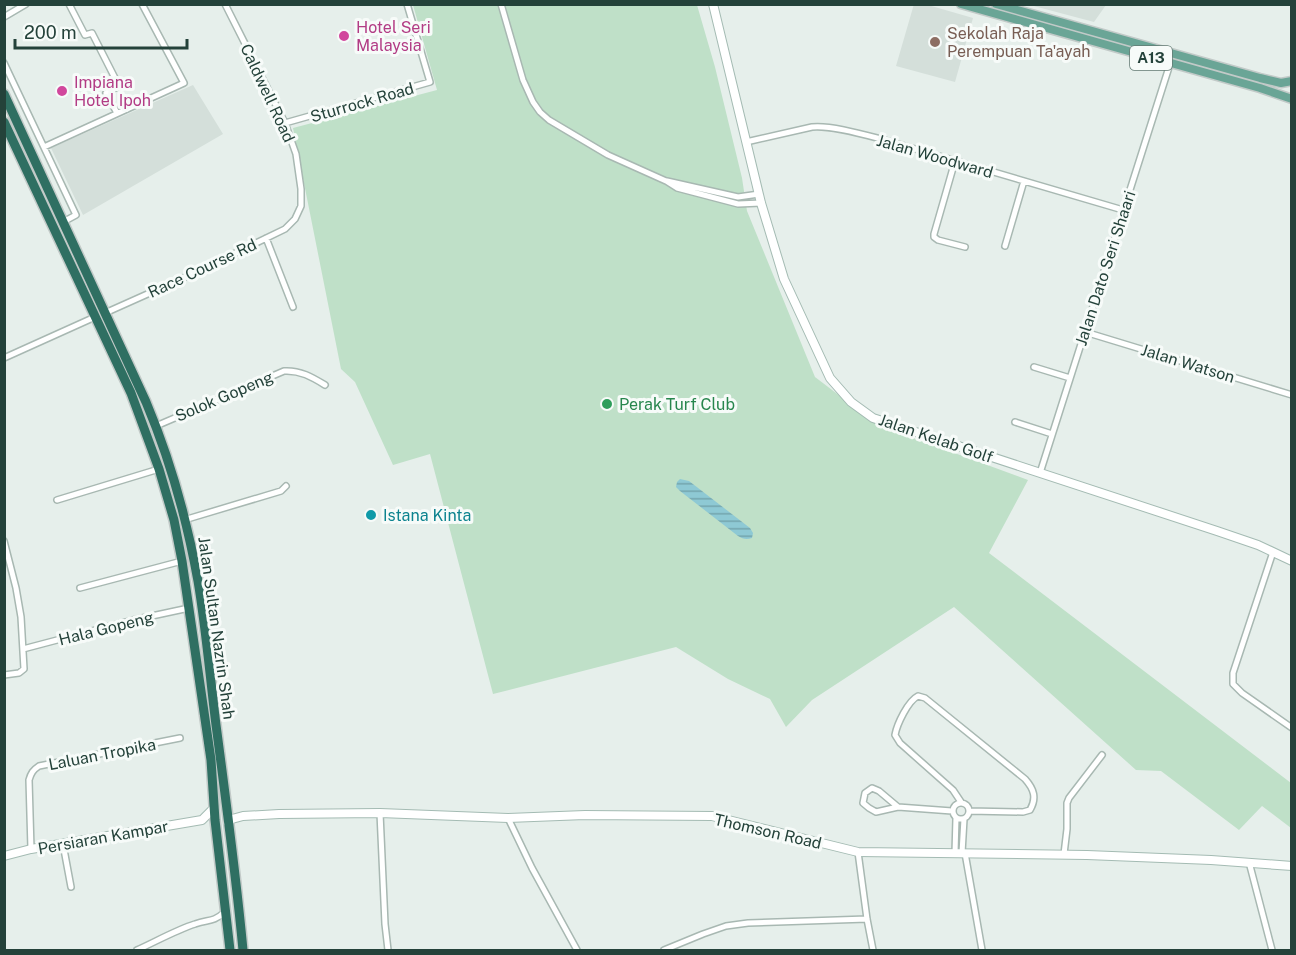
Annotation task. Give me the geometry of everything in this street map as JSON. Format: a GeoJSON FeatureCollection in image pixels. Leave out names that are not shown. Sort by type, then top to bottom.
{"type":"FeatureCollection","features":[{"type":"Feature","properties":{"kind":"highway","name":"Jalan Sultan Nazrin Shah"},"geometry":{"type":"LineString","coordinates":[[4,94],[156,426],[184,520],[199,591],[243,951]]}},
{"type":"Feature","properties":{"kind":"highway"},"geometry":{"type":"LineString","coordinates":[[4,122],[8,121],[10,115],[7,104]]}},
{"type":"Feature","properties":{"kind":"highway","name":"Jalan Sultan Nazrin Shah"},"geometry":{"type":"LineString","coordinates":[[4,122],[131,393],[159,469],[176,528],[211,760],[216,830],[230,951]]}},
{"type":"Feature","properties":{"kind":"main road","name":"A13"},"geometry":{"type":"LineString","coordinates":[[961,4],[1292,99]]}},
{"type":"Feature","properties":{"kind":"main road","name":"A13"},"geometry":{"type":"LineString","coordinates":[[996,4],[1260,78],[1281,83],[1292,81]]}},
{"type":"Feature","properties":{"kind":"street"},"geometry":{"type":"LineString","coordinates":[[4,17],[26,4]]}},
{"type":"Feature","properties":{"kind":"street"},"geometry":{"type":"LineString","coordinates":[[69,4],[85,35],[92,33],[119,86],[106,93],[117,113]]}},
{"type":"Feature","properties":{"kind":"street"},"geometry":{"type":"LineString","coordinates":[[44,147],[184,83],[142,4]]}},
{"type":"Feature","properties":{"kind":"street","name":"Caldwell Road"},"geometry":{"type":"LineString","coordinates":[[225,4],[285,123],[296,154],[301,206],[295,219]]}},
{"type":"Feature","properties":{"kind":"street","name":"Sturrock Road"},"geometry":{"type":"LineString","coordinates":[[285,123],[430,82],[407,4]]}},
{"type":"Feature","properties":{"kind":"street"},"geometry":{"type":"LineString","coordinates":[[501,4],[533,102],[549,120],[608,155],[677,188],[738,204],[761,203]]}},
{"type":"Feature","properties":{"kind":"street","name":"Jalan Kelab Golf"},"geometry":{"type":"LineString","coordinates":[[711,4],[761,203],[784,279],[830,378],[851,402],[873,418],[1217,531],[1258,545],[1292,561]]}},
{"type":"Feature","properties":{"kind":"street"},"geometry":{"type":"LineString","coordinates":[[4,63],[76,214],[63,222]]}},
{"type":"Feature","properties":{"kind":"street","name":"Jalan Dato Seri Shaari"},"geometry":{"type":"LineString","coordinates":[[1040,473],[1170,64]]}},
{"type":"Feature","properties":{"kind":"street"},"geometry":{"type":"LineString","coordinates":[[7,104],[17,112],[28,112]]}},
{"type":"Feature","properties":{"kind":"street","name":"Jalan Woodward"},"geometry":{"type":"LineString","coordinates":[[746,142],[818,126],[875,138],[1123,210]]}},
{"type":"Feature","properties":{"kind":"street"},"geometry":{"type":"LineString","coordinates":[[955,161],[934,237],[964,247]]}},
{"type":"Feature","properties":{"kind":"street"},"geometry":{"type":"LineString","coordinates":[[666,181],[738,197],[759,194]]}},
{"type":"Feature","properties":{"kind":"street"},"geometry":{"type":"LineString","coordinates":[[1005,246],[1024,182]]}},
{"type":"Feature","properties":{"kind":"street","name":"Race Course Rd"},"geometry":{"type":"LineString","coordinates":[[105,313],[285,229],[295,219]]}},
{"type":"Feature","properties":{"kind":"street"},"geometry":{"type":"LineString","coordinates":[[266,238],[293,307]]}},
{"type":"Feature","properties":{"kind":"street"},"geometry":{"type":"LineString","coordinates":[[4,358],[95,317]]}},
{"type":"Feature","properties":{"kind":"street","name":"Jalan Watson"},"geometry":{"type":"LineString","coordinates":[[1085,332],[1292,395]]}},
{"type":"Feature","properties":{"kind":"street"},"geometry":{"type":"LineString","coordinates":[[1034,367],[1070,378]]}},
{"type":"Feature","properties":{"kind":"street","name":"Solok Gopeng"},"geometry":{"type":"LineString","coordinates":[[156,426],[284,371],[293,370],[308,375],[325,386]]}},
{"type":"Feature","properties":{"kind":"street"},"geometry":{"type":"LineString","coordinates":[[1016,422],[1052,434]]}},
{"type":"Feature","properties":{"kind":"street"},"geometry":{"type":"LineString","coordinates":[[57,500],[159,469]]}},
{"type":"Feature","properties":{"kind":"street"},"geometry":{"type":"LineString","coordinates":[[184,520],[281,491],[286,486]]}},
{"type":"Feature","properties":{"kind":"street"},"geometry":{"type":"LineString","coordinates":[[4,541],[21,617],[24,669],[19,673],[4,675]]}},
{"type":"Feature","properties":{"kind":"street"},"geometry":{"type":"LineString","coordinates":[[1274,552],[1233,673],[1233,684],[1242,693],[1292,728]]}},
{"type":"Feature","properties":{"kind":"street"},"geometry":{"type":"LineString","coordinates":[[80,588],[182,561]]}},
{"type":"Feature","properties":{"kind":"street","name":"Hala Gopeng"},"geometry":{"type":"LineString","coordinates":[[23,649],[189,608]]}},
{"type":"Feature","properties":{"kind":"street"},"geometry":{"type":"LineString","coordinates":[[960,853],[964,819],[968,816],[969,811],[966,804],[961,802],[953,790],[900,743],[895,735],[896,727],[913,699],[918,696],[934,705],[1032,786],[1035,801],[1030,810],[1023,812],[969,811]]}},
{"type":"Feature","properties":{"kind":"street","name":"Laluan Tropika"},"geometry":{"type":"LineString","coordinates":[[31,849],[29,780],[34,769],[39,766],[180,738]]}},
{"type":"Feature","properties":{"kind":"street"},"geometry":{"type":"LineString","coordinates":[[1064,854],[1069,798],[1102,755]]}},
{"type":"Feature","properties":{"kind":"street"},"geometry":{"type":"LineString","coordinates":[[898,807],[872,788],[865,793],[863,803],[876,812],[898,807],[952,811]]}},
{"type":"Feature","properties":{"kind":"street"},"geometry":{"type":"LineString","coordinates":[[952,811],[954,806],[961,802]]}},
{"type":"Feature","properties":{"kind":"street","name":"Thomson Road"},"geometry":{"type":"LineString","coordinates":[[226,807],[243,816]]}},
{"type":"Feature","properties":{"kind":"street"},"geometry":{"type":"LineString","coordinates":[[214,808],[202,820],[210,823],[216,830]]}},
{"type":"Feature","properties":{"kind":"street"},"geometry":{"type":"LineString","coordinates":[[952,811],[956,818],[960,853],[982,951]]}},
{"type":"Feature","properties":{"kind":"street"},"geometry":{"type":"LineString","coordinates":[[380,813],[388,951]]}},
{"type":"Feature","properties":{"kind":"street","name":"Thomson Road"},"geometry":{"type":"LineString","coordinates":[[228,823],[232,819],[243,816],[380,813],[508,818],[585,815],[712,816],[858,852],[1064,854],[1292,866]]}},
{"type":"Feature","properties":{"kind":"street"},"geometry":{"type":"LineString","coordinates":[[508,818],[577,951]]}},
{"type":"Feature","properties":{"kind":"street"},"geometry":{"type":"LineString","coordinates":[[956,818],[964,819]]}},
{"type":"Feature","properties":{"kind":"street","name":"Persiaran Kampar"},"geometry":{"type":"LineString","coordinates":[[4,856],[31,849],[202,820]]}},
{"type":"Feature","properties":{"kind":"street"},"geometry":{"type":"LineString","coordinates":[[63,844],[71,887]]}},
{"type":"Feature","properties":{"kind":"street"},"geometry":{"type":"LineString","coordinates":[[858,852],[873,951]]}},
{"type":"Feature","properties":{"kind":"street"},"geometry":{"type":"LineString","coordinates":[[1249,862],[1272,951]]}},
{"type":"Feature","properties":{"kind":"street"},"geometry":{"type":"LineString","coordinates":[[137,951],[194,924],[218,918],[225,912]]}},
{"type":"Feature","properties":{"kind":"street"},"geometry":{"type":"LineString","coordinates":[[664,951],[726,926],[748,923],[867,919]]}},
{"type":"Feature","properties":{"kind":"shaded area","name":"Sekolah Raja Perempuan Ta'ayah"},"geometry":{"type":"Polygon","coordinates":[[[914,4],[928,5],[973,18],[955,82],[896,66],[914,4]]]}},
{"type":"Feature","properties":{"kind":"shaded area","name":"Sekolah Raja Perempuan Ta'ayah"},"geometry":{"type":"Polygon","coordinates":[[[1030,5],[1106,5],[1094,22],[1030,5]]]}},
{"type":"Feature","properties":{"kind":"shaded area"},"geometry":{"type":"Polygon","coordinates":[[[193,85],[223,134],[83,215],[51,148],[193,85]]]}},
{"type":"Feature","properties":{"kind":"green space","name":"Perak Turf Club"},"geometry":{"type":"Polygon","coordinates":[[[413,5],[697,5],[715,67],[742,178],[747,211],[815,377],[878,425],[1028,480],[989,553],[1291,783],[1291,828],[1262,806],[1239,830],[1161,771],[1136,770],[954,607],[812,700],[786,727],[770,699],[728,679],[676,647],[493,694],[430,454],[393,465],[355,382],[341,369],[293,128],[437,90],[413,5]]]}},
{"type":"Feature","properties":{"kind":"water"},"geometry":{"type":"Polygon","coordinates":[[[680,479],[689,481],[750,528],[753,533],[752,538],[745,539],[738,536],[680,491],[676,487],[680,479]]]}},
{"type":"Feature","properties":{"kind":"place","name":"Hotel Seri Malaysia"},"geometry":{"type":"Point","coordinates":[344,36]}},
{"type":"Feature","properties":{"kind":"place","name":"Sekolah Raja Perempuan Ta'ayah"},"geometry":{"type":"Point","coordinates":[935,42]}},
{"type":"Feature","properties":{"kind":"place","name":"Impiana Hotel Ipoh"},"geometry":{"type":"Point","coordinates":[62,91]}},
{"type":"Feature","properties":{"kind":"place","name":"Perak Turf Club"},"geometry":{"type":"Point","coordinates":[607,404]}},
{"type":"Feature","properties":{"kind":"place","name":"Istana Kinta"},"geometry":{"type":"Point","coordinates":[371,515]}}]}
